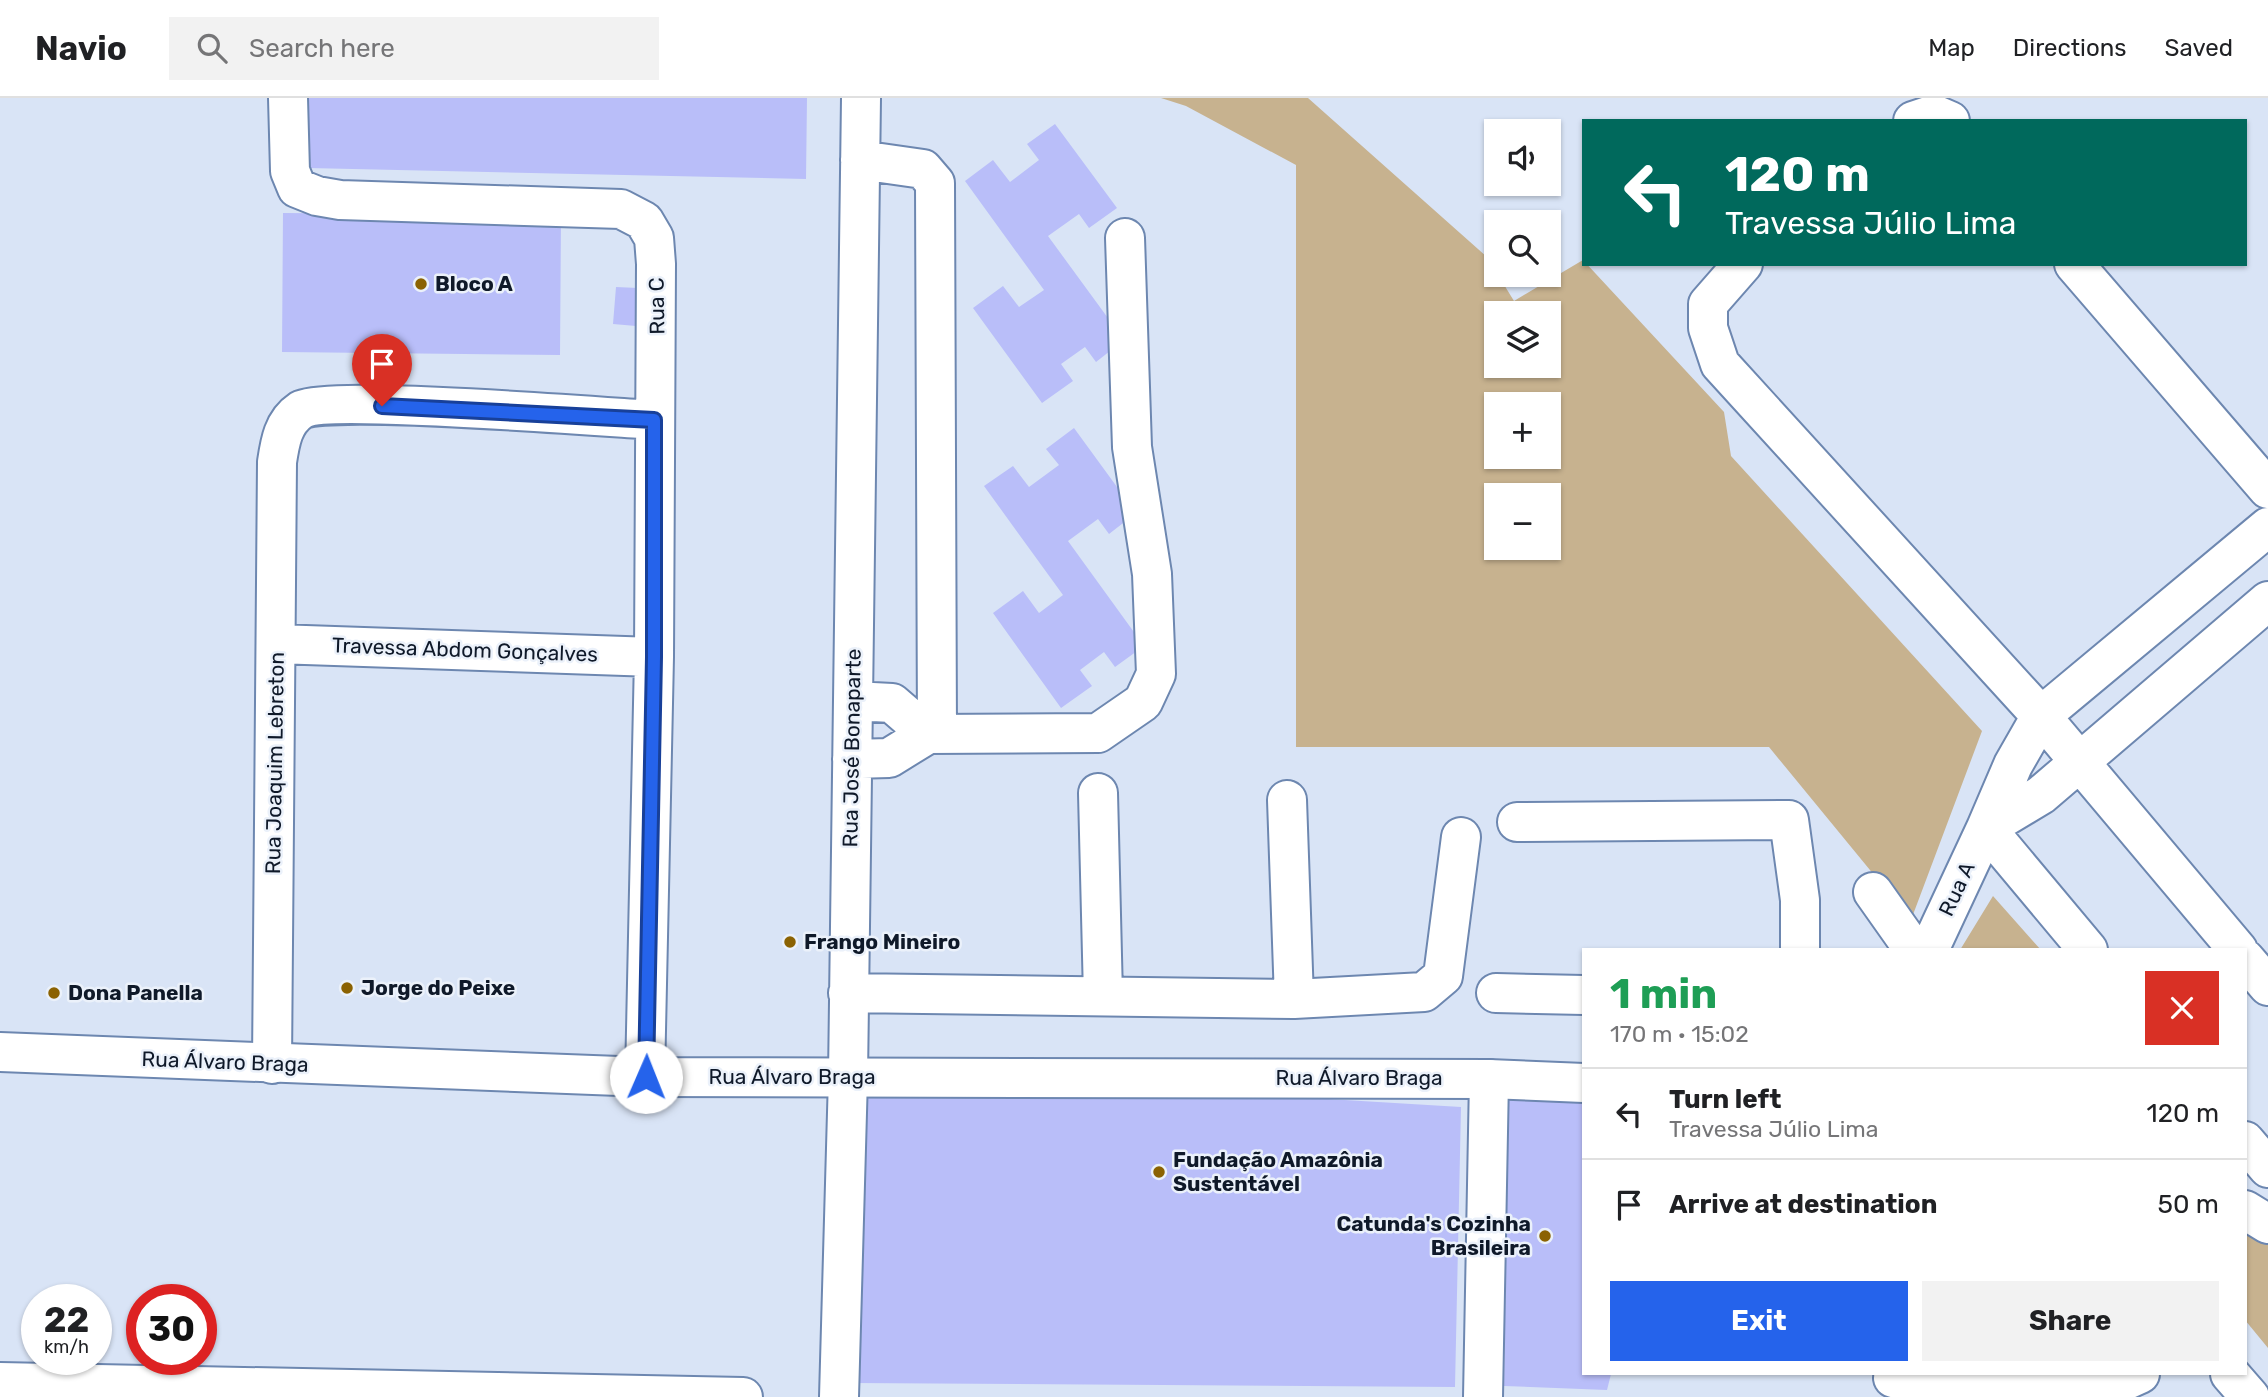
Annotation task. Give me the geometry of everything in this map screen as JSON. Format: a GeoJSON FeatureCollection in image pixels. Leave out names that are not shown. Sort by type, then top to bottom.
{"type":"FeatureCollection","features":[{"type":"Feature","properties":{"kind":"street","name":"Rua C"},"geometry":{"type":"LineString","coordinates":[[288,98],[290,171],[298,188],[317,196],[340,200],[621,209],[644,221],[654,238],[657,349],[646,1077]]}},
{"type":"Feature","properties":{"kind":"street","name":"Rua José Bonaparte"},"geometry":{"type":"LineString","coordinates":[[839,1397],[848,1077],[861,98]]}},
{"type":"Feature","properties":{"kind":"street"},"geometry":{"type":"LineString","coordinates":[[1919,119],[1934,114],[1945,119]]}},
{"type":"Feature","properties":{"kind":"street"},"geometry":{"type":"LineString","coordinates":[[860,160],[923,169],[935,183],[932,734]]}},
{"type":"Feature","properties":{"kind":"street"},"geometry":{"type":"LineString","coordinates":[[852,759],[890,758],[932,734],[1098,733],[1143,702],[1156,674],[1153,575],[1132,447],[1125,238]]}},
{"type":"Feature","properties":{"kind":"street"},"geometry":{"type":"LineString","coordinates":[[1741,266],[1728,277],[1707,304],[1708,328],[1720,364],[2041,716],[2236,948]]}},
{"type":"Feature","properties":{"kind":"street"},"geometry":{"type":"LineString","coordinates":[[2076,266],[2268,489]]}},
{"type":"Feature","properties":{"kind":"street","name":"Rua Joaquim Lebreton"},"geometry":{"type":"LineString","coordinates":[[272,1064],[277,462],[281,437],[289,420],[303,408],[355,405],[654,420]]}},
{"type":"Feature","properties":{"kind":"street"},"geometry":{"type":"LineString","coordinates":[[2041,716],[2268,527]]}},
{"type":"Feature","properties":{"kind":"street"},"geometry":{"type":"LineString","coordinates":[[2086,948],[1986,828],[2041,795],[2268,601]]}},
{"type":"Feature","properties":{"kind":"street","name":"Travessa Abdom Gonçalves"},"geometry":{"type":"LineString","coordinates":[[276,644],[654,657]]}},
{"type":"Feature","properties":{"kind":"street"},"geometry":{"type":"LineString","coordinates":[[853,701],[892,703],[932,734]]}},
{"type":"Feature","properties":{"kind":"street","name":"Rua A"},"geometry":{"type":"LineString","coordinates":[[1929,948],[2013,765],[2041,716]]}},
{"type":"Feature","properties":{"kind":"street"},"geometry":{"type":"LineString","coordinates":[[1098,793],[1103,996]]}},
{"type":"Feature","properties":{"kind":"street"},"geometry":{"type":"LineString","coordinates":[[1287,800],[1294,999]]}},
{"type":"Feature","properties":{"kind":"street"},"geometry":{"type":"LineString","coordinates":[[1517,822],[1789,820],[1800,900],[1800,948]]}},
{"type":"Feature","properties":{"kind":"street"},"geometry":{"type":"LineString","coordinates":[[848,993],[1294,999],[1424,992],[1443,976],[1461,838]]}},
{"type":"Feature","properties":{"kind":"street"},"geometry":{"type":"LineString","coordinates":[[1874,892],[1913,948]]}},
{"type":"Feature","properties":{"kind":"street"},"geometry":{"type":"LineString","coordinates":[[2247,961],[2268,986]]}},
{"type":"Feature","properties":{"kind":"street"},"geometry":{"type":"LineString","coordinates":[[1496,993],[1582,995]]}},
{"type":"Feature","properties":{"kind":"street","name":"Rua Álvaro Braga"},"geometry":{"type":"LineString","coordinates":[[0,1052],[646,1077],[1489,1079],[1582,1083]]}},
{"type":"Feature","properties":{"kind":"street"},"geometry":{"type":"LineString","coordinates":[[1483,1397],[1489,1079]]}},
{"type":"Feature","properties":{"kind":"street"},"geometry":{"type":"LineString","coordinates":[[2247,1143],[2268,1168]]}},
{"type":"Feature","properties":{"kind":"street"},"geometry":{"type":"LineString","coordinates":[[2247,1211],[2268,1224]]}},
{"type":"Feature","properties":{"kind":"street"},"geometry":{"type":"LineString","coordinates":[[1893,1378],[1908,1382],[2120,1383],[2139,1375]]}},
{"type":"Feature","properties":{"kind":"street"},"geometry":{"type":"LineString","coordinates":[[2231,1375],[2250,1397]]}},
{"type":"Feature","properties":{"kind":"street"},"geometry":{"type":"LineString","coordinates":[[0,1382],[100,1391],[743,1397]]}},
{"type":"Feature","properties":{"kind":"shaded area"},"geometry":{"type":"Polygon","coordinates":[[[1161,98],[1308,98],[1484,254],[1484,287],[1505,287],[1514,301],[1538,287],[1561,287],[1561,273],[1582,261],[1582,266],[1589,266],[1724,412],[1731,456],[1982,731],[1911,920],[1769,747],[1296,747],[1296,165],[1186,106],[1161,98]]]}},
{"type":"Feature","properties":{"kind":"shaded area"},"geometry":{"type":"Polygon","coordinates":[[[1993,896],[2039,948],[1961,948],[1993,896]]]}},
{"type":"Feature","properties":{"kind":"shaded area"},"geometry":{"type":"Polygon","coordinates":[[[2247,1225],[2268,1243],[2268,1348],[2247,1322],[2247,1225]]]}},
{"type":"Feature","properties":{"kind":"building"},"geometry":{"type":"Polygon","coordinates":[[[309,98],[807,98],[806,179],[308,168],[309,98]]]}},
{"type":"Feature","properties":{"kind":"building"},"geometry":{"type":"Polygon","coordinates":[[[1055,124],[1117,208],[1089,228],[1079,214],[1048,236],[1124,340],[1096,362],[1085,347],[1061,364],[1073,381],[1042,403],[973,308],[1003,286],[1019,307],[1044,290],[965,181],[993,160],[1010,182],[1039,160],[1027,144],[1055,124]]]}},
{"type":"Feature","properties":{"kind":"building","name":"Bloco A"},"geometry":{"type":"Polygon","coordinates":[[[283,213],[561,215],[560,355],[282,352],[283,213]]]}},
{"type":"Feature","properties":{"kind":"building"},"geometry":{"type":"Polygon","coordinates":[[[616,287],[638,288],[636,326],[613,324],[616,287]]]}},
{"type":"Feature","properties":{"kind":"building"},"geometry":{"type":"Polygon","coordinates":[[[1074,428],[1136,513],[1109,534],[1098,519],[1068,541],[1144,646],[1115,667],[1104,652],[1080,670],[1092,686],[1061,708],[993,613],[1023,591],[1039,613],[1063,595],[984,486],[1013,466],[1029,487],[1059,465],[1046,449],[1074,428]]]}},
{"type":"Feature","properties":{"kind":"building","name":"Fundação Amazônia Sustentável"},"geometry":{"type":"Polygon","coordinates":[[[860,1077],[1148,1088],[1461,1107],[1455,1387],[852,1383],[860,1077]]]}},
{"type":"Feature","properties":{"kind":"building","name":"Catunda's Cozinha Brasileira"},"geometry":{"type":"Polygon","coordinates":[[[1508,1094],[1582,1097],[1582,1375],[1611,1375],[1607,1390],[1504,1386],[1508,1094]]]}},
{"type":"Feature","properties":{"kind":"place","name":"Bloco A"},"geometry":{"type":"Point","coordinates":[421,284]}},
{"type":"Feature","properties":{"kind":"place","name":"Frango Mineiro"},"geometry":{"type":"Point","coordinates":[790,942]}},
{"type":"Feature","properties":{"kind":"place","name":"Jorge do Peixe"},"geometry":{"type":"Point","coordinates":[347,988]}},
{"type":"Feature","properties":{"kind":"place","name":"Dona Panella"},"geometry":{"type":"Point","coordinates":[54,993]}},
{"type":"Feature","properties":{"kind":"place","name":"Fundação Amazônia Sustentável"},"geometry":{"type":"Point","coordinates":[1159,1172]}},
{"type":"Feature","properties":{"kind":"place","name":"Catunda's Cozinha Brasileira"},"geometry":{"type":"Point","coordinates":[1545,1236]}},
{"type":"Feature","properties":{"kind":"route"},"geometry":{"type":"LineString","coordinates":[[382,406],[654,420],[654,657],[646,1077]]}}]}
